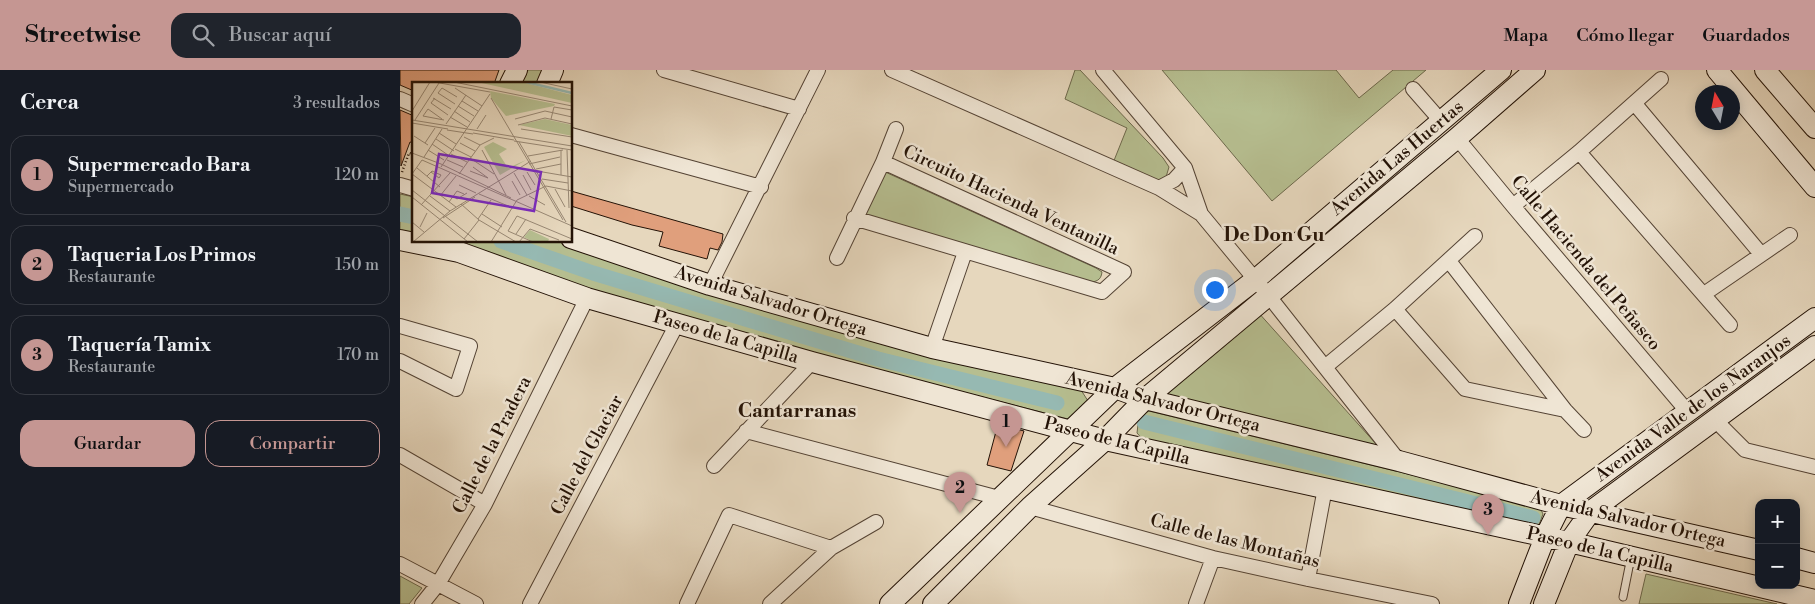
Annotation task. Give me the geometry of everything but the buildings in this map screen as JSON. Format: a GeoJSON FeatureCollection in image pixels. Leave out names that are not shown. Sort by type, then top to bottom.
{"type":"FeatureCollection","features":[{"type":"Feature","properties":{"kind":"main road"},"geometry":{"type":"LineString","coordinates":[[511,82],[517,70]]}},
{"type":"Feature","properties":{"kind":"main road"},"geometry":{"type":"LineString","coordinates":[[548,82],[553,70]]}},
{"type":"Feature","properties":{"kind":"main road","name":"Avenida Las Huertas"},"geometry":{"type":"LineString","coordinates":[[890,604],[1115,388],[1255,280],[1501,70]]}},
{"type":"Feature","properties":{"kind":"main road","name":"Avenida Las Huertas"},"geometry":{"type":"LineString","coordinates":[[934,604],[1030,507],[1106,440],[1145,399],[1457,138],[1535,70]]}},
{"type":"Feature","properties":{"kind":"main road"},"geometry":{"type":"LineString","coordinates":[[1717,70],[1815,186]]}},
{"type":"Feature","properties":{"kind":"main road"},"geometry":{"type":"LineString","coordinates":[[1765,70],[1815,128]]}},
{"type":"Feature","properties":{"kind":"main road","name":"Avenida Salvador Ortega"},"geometry":{"type":"LineString","coordinates":[[572,238],[710,285],[932,348],[1115,388],[1145,399],[1399,461],[1561,505],[1755,549]]}},
{"type":"Feature","properties":{"kind":"main road","name":"Paseo de la Capilla"},"geometry":{"type":"LineString","coordinates":[[419,242],[458,246],[587,298],[677,324],[1106,440],[1569,542],[1815,600]]}},
{"type":"Feature","properties":{"kind":"main road","name":"Avenida Valle de los Naranjos"},"geometry":{"type":"LineString","coordinates":[[1519,604],[1544,537],[1561,505],[1815,318]]}},
{"type":"Feature","properties":{"kind":"main road"},"geometry":{"type":"LineString","coordinates":[[1797,331],[1813,348]]}},
{"type":"Feature","properties":{"kind":"main road","name":"Avenida Valle de los Naranjos"},"geometry":{"type":"LineString","coordinates":[[1544,604],[1569,542],[1591,511],[1813,348]]}},
{"type":"Feature","properties":{"kind":"main road"},"geometry":{"type":"LineString","coordinates":[[1800,559],[1815,563]]}},
{"type":"Feature","properties":{"kind":"street"},"geometry":{"type":"LineString","coordinates":[[664,70],[798,109]]}},
{"type":"Feature","properties":{"kind":"street"},"geometry":{"type":"LineString","coordinates":[[710,285],[761,187],[818,70]]}},
{"type":"Feature","properties":{"kind":"street"},"geometry":{"type":"LineString","coordinates":[[892,70],[1159,188],[1201,214],[1268,295],[1399,461]]}},
{"type":"Feature","properties":{"kind":"street"},"geometry":{"type":"LineString","coordinates":[[1103,70],[1185,168],[1201,214]]}},
{"type":"Feature","properties":{"kind":"street"},"geometry":{"type":"LineString","coordinates":[[1513,206],[1635,104],[1661,79]]}},
{"type":"Feature","properties":{"kind":"street"},"geometry":{"type":"LineString","coordinates":[[1413,89],[1441,121]]}},
{"type":"Feature","properties":{"kind":"street"},"geometry":{"type":"LineString","coordinates":[[400,100],[412,104]]}},
{"type":"Feature","properties":{"kind":"street"},"geometry":{"type":"LineString","coordinates":[[1635,104],[1761,254]]}},
{"type":"Feature","properties":{"kind":"street"},"geometry":{"type":"LineString","coordinates":[[837,258],[854,218],[883,162],[896,129]]}},
{"type":"Feature","properties":{"kind":"street"},"geometry":{"type":"LineString","coordinates":[[572,135],[761,187]]}},
{"type":"Feature","properties":{"kind":"street","name":"Calle Hacienda del Peñasco"},"geometry":{"type":"LineString","coordinates":[[1457,138],[1687,411]]}},
{"type":"Feature","properties":{"kind":"street"},"geometry":{"type":"LineString","coordinates":[[1579,152],[1730,325]]}},
{"type":"Feature","properties":{"kind":"street","name":"Circuito Hacienda Ventanilla"},"geometry":{"type":"LineString","coordinates":[[883,162],[1124,272],[1102,292],[965,252]]}},
{"type":"Feature","properties":{"kind":"street"},"geometry":{"type":"LineString","coordinates":[[1159,188],[1174,180],[1185,168]]}},
{"type":"Feature","properties":{"kind":"street"},"geometry":{"type":"LineString","coordinates":[[401,180],[412,188]]}},
{"type":"Feature","properties":{"kind":"street"},"geometry":{"type":"LineString","coordinates":[[854,218],[965,252],[932,348]]}},
{"type":"Feature","properties":{"kind":"street"},"geometry":{"type":"LineString","coordinates":[[1704,294],[1790,235]]}},
{"type":"Feature","properties":{"kind":"street"},"geometry":{"type":"LineString","coordinates":[[1325,367],[1395,309],[1475,236]]}},
{"type":"Feature","properties":{"kind":"street"},"geometry":{"type":"LineString","coordinates":[[1448,261],[1565,410],[1584,430]]}},
{"type":"Feature","properties":{"kind":"street","name":"Calle de la Pradera"},"geometry":{"type":"LineString","coordinates":[[422,604],[438,584],[485,504],[587,298]]}},
{"type":"Feature","properties":{"kind":"street"},"geometry":{"type":"LineString","coordinates":[[1395,309],[1465,389],[1565,410]]}},
{"type":"Feature","properties":{"kind":"street","name":"Calle del Glaciar"},"geometry":{"type":"LineString","coordinates":[[530,604],[677,324]]}},
{"type":"Feature","properties":{"kind":"street"},"geometry":{"type":"LineString","coordinates":[[400,326],[470,346],[456,389],[400,361]]}},
{"type":"Feature","properties":{"kind":"street"},"geometry":{"type":"LineString","coordinates":[[714,466],[812,362]]}},
{"type":"Feature","properties":{"kind":"street"},"geometry":{"type":"LineString","coordinates":[[1714,419],[1745,450],[1815,467]]}},
{"type":"Feature","properties":{"kind":"street"},"geometry":{"type":"LineString","coordinates":[[746,431],[999,498]]}},
{"type":"Feature","properties":{"kind":"street"},"geometry":{"type":"LineString","coordinates":[[1801,464],[1815,454]]}},
{"type":"Feature","properties":{"kind":"street"},"geometry":{"type":"LineString","coordinates":[[400,455],[485,504]]}},
{"type":"Feature","properties":{"kind":"street"},"geometry":{"type":"LineString","coordinates":[[1308,579],[1325,488]]}},
{"type":"Feature","properties":{"kind":"street","name":"Calle de las Montañas"},"geometry":{"type":"LineString","coordinates":[[1030,507],[1213,558],[1432,604]]}},
{"type":"Feature","properties":{"kind":"street"},"geometry":{"type":"LineString","coordinates":[[692,602],[729,515],[831,548]]}},
{"type":"Feature","properties":{"kind":"street"},"geometry":{"type":"LineString","coordinates":[[770,604],[831,548],[876,522]]}},
{"type":"Feature","properties":{"kind":"street"},"geometry":{"type":"LineString","coordinates":[[1196,604],[1213,558]]}},
{"type":"Feature","properties":{"kind":"street"},"geometry":{"type":"LineString","coordinates":[[400,564],[476,604]]}},
{"type":"Feature","properties":{"kind":"lane"},"geometry":{"type":"LineString","coordinates":[[1623,597],[1631,557]]}},
{"type":"Feature","properties":{"kind":"path"},"geometry":{"type":"LineString","coordinates":[[401,180],[409,153],[412,154]]}},
{"type":"Feature","properties":{"kind":"green space"},"geometry":{"type":"Polygon","coordinates":[[[528,70],[543,70],[538,82],[522,82],[528,70]]]}},
{"type":"Feature","properties":{"kind":"green space"},"geometry":{"type":"Polygon","coordinates":[[[1075,70],[1080,70],[1163,158],[1169,167],[1166,177],[1156,182],[1113,163],[1127,128],[1065,99],[1075,70]]]}},
{"type":"Feature","properties":{"kind":"green space"},"geometry":{"type":"Polygon","coordinates":[[[1162,70],[1336,70],[1359,98],[1393,70],[1426,70],[1272,201],[1162,70]]]}},
{"type":"Feature","properties":{"kind":"green space"},"geometry":{"type":"Polygon","coordinates":[[[883,171],[1096,268],[1102,272],[1101,277],[1089,283],[863,214],[883,171]]]}},
{"type":"Feature","properties":{"kind":"green space"},"geometry":{"type":"Polygon","coordinates":[[[400,194],[412,197],[412,241],[400,238],[400,194]]]}},
{"type":"Feature","properties":{"kind":"green space"},"geometry":{"type":"Polygon","coordinates":[[[572,241],[1081,390],[1088,401],[1083,413],[1068,419],[690,322],[472,253],[466,242],[572,241]]]}},
{"type":"Feature","properties":{"kind":"green space"},"geometry":{"type":"Polygon","coordinates":[[[1257,311],[1385,454],[1158,396],[1257,311]]]}},
{"type":"Feature","properties":{"kind":"green space"},"geometry":{"type":"Polygon","coordinates":[[[1149,411],[1539,506],[1543,514],[1538,527],[1146,443],[1137,433],[1139,416],[1149,411]]]}},
{"type":"Feature","properties":{"kind":"green space"},"geometry":{"type":"Polygon","coordinates":[[[1646,574],[1777,604],[1639,604],[1646,574]]]}},
{"type":"Feature","properties":{"kind":"green space"},"geometry":{"type":"Polygon","coordinates":[[[400,576],[422,588],[409,604],[400,604],[400,576]]]}},
{"type":"Feature","properties":{"kind":"waterway"},"geometry":{"type":"LineString","coordinates":[[400,214],[412,217]]}},
{"type":"Feature","properties":{"kind":"waterway"},"geometry":{"type":"LineString","coordinates":[[504,242],[593,273],[878,359],[1057,403]]}},
{"type":"Feature","properties":{"kind":"waterway"},"geometry":{"type":"LineString","coordinates":[[1144,422],[1533,518]]}},
{"type":"Feature","properties":{"kind":"place","name":"Supermercado Bara"},"geometry":{"type":"Point","coordinates":[1006,447]}},
{"type":"Feature","properties":{"kind":"place","name":"Taqueria Los Primos"},"geometry":{"type":"Point","coordinates":[960,513]}},
{"type":"Feature","properties":{"kind":"place","name":"Taquería Tamix"},"geometry":{"type":"Point","coordinates":[1488,535]}},
{"type":"Feature","properties":{"kind":"district","name":"De Don Gu"},"geometry":{"type":"Point","coordinates":[1274,235]}},
{"type":"Feature","properties":{"kind":"district","name":"Cantarranas"},"geometry":{"type":"Point","coordinates":[797,411]}}]}
